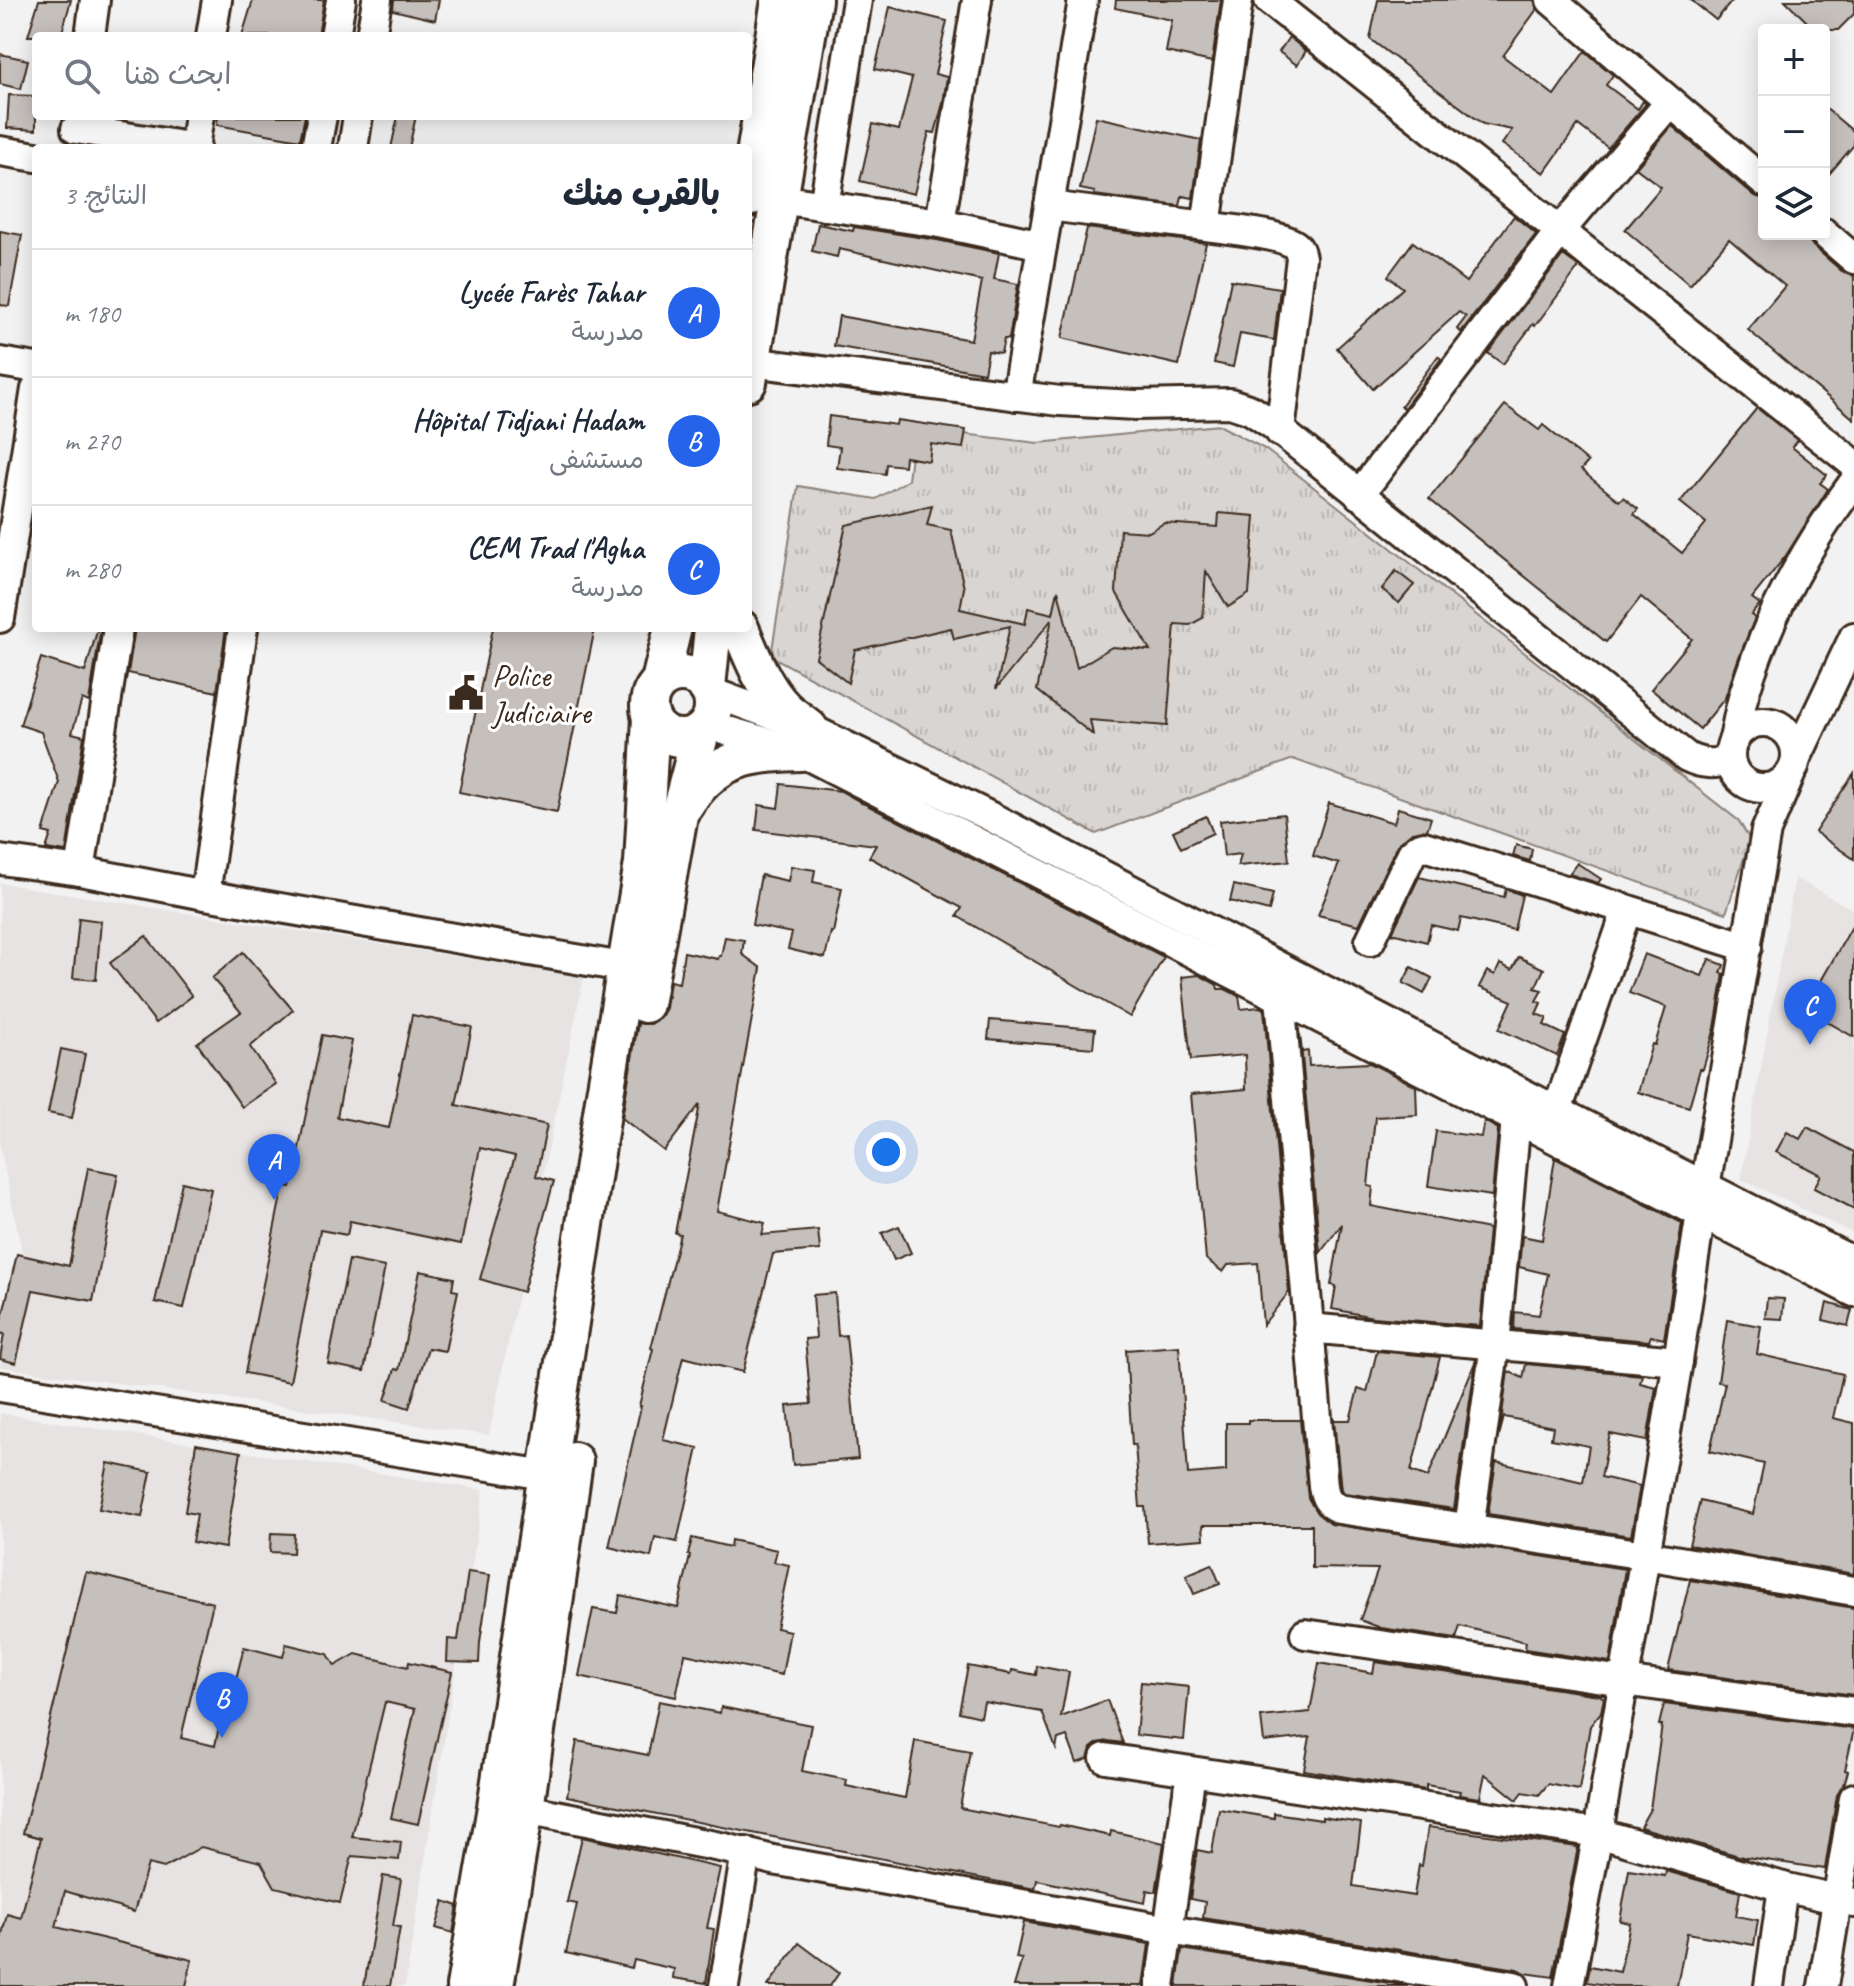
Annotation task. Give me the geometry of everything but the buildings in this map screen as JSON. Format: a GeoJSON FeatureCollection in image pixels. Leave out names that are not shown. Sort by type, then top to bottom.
{"type":"FeatureCollection","features":[{"type":"Feature","properties":{"kind":"main road"},"geometry":{"type":"LineString","coordinates":[[752,343],[780,0]]}},
{"type":"Feature","properties":{"kind":"main road"},"geometry":{"type":"LineString","coordinates":[[764,198],[813,0]]}},
{"type":"Feature","properties":{"kind":"main road"},"geometry":{"type":"LineString","coordinates":[[660,681],[672,632]]}},
{"type":"Feature","properties":{"kind":"main road"},"geometry":{"type":"LineString","coordinates":[[638,969],[706,709],[713,632]]}},
{"type":"Feature","properties":{"kind":"main road"},"geometry":{"type":"LineString","coordinates":[[679,815],[700,785],[717,769],[805,740],[770,689],[742,632]]}},
{"type":"Feature","properties":{"kind":"main road"},"geometry":{"type":"LineString","coordinates":[[465,1986],[619,1151],[638,969],[651,718],[649,698],[660,681],[669,676],[690,675],[699,680],[706,709],[692,737],[682,739],[663,733],[651,718]]}},
{"type":"Feature","properties":{"kind":"main road"},"geometry":{"type":"LineString","coordinates":[[495,1986],[525,1809],[559,1477]]}},
{"type":"Feature","properties":{"kind":"street"},"geometry":{"type":"LineString","coordinates":[[91,32],[95,0]]}},
{"type":"Feature","properties":{"kind":"street"},"geometry":{"type":"LineString","coordinates":[[212,32],[217,0]]}},
{"type":"Feature","properties":{"kind":"street"},"geometry":{"type":"LineString","coordinates":[[336,32],[341,0]]}},
{"type":"Feature","properties":{"kind":"street"},"geometry":{"type":"LineString","coordinates":[[372,32],[377,0]]}},
{"type":"Feature","properties":{"kind":"street"},"geometry":{"type":"LineString","coordinates":[[774,0],[780,0]]}},
{"type":"Feature","properties":{"kind":"street"},"geometry":{"type":"LineString","coordinates":[[824,206],[857,0]]}},
{"type":"Feature","properties":{"kind":"street"},"geometry":{"type":"LineString","coordinates":[[940,223],[977,0]]}},
{"type":"Feature","properties":{"kind":"street"},"geometry":{"type":"LineString","coordinates":[[1016,396],[1083,0]]}},
{"type":"Feature","properties":{"kind":"street"},"geometry":{"type":"LineString","coordinates":[[1206,226],[1238,0]]}},
{"type":"Feature","properties":{"kind":"street"},"geometry":{"type":"LineString","coordinates":[[1269,0],[1854,464]]}},
{"type":"Feature","properties":{"kind":"street"},"geometry":{"type":"LineString","coordinates":[[1551,0],[1758,177]]}},
{"type":"Feature","properties":{"kind":"street"},"geometry":{"type":"LineString","coordinates":[[1359,495],[1560,231],[1670,102]]}},
{"type":"Feature","properties":{"kind":"street"},"geometry":{"type":"LineString","coordinates":[[195,144],[198,120]]}},
{"type":"Feature","properties":{"kind":"street"},"geometry":{"type":"LineString","coordinates":[[317,144],[321,120]]}},
{"type":"Feature","properties":{"kind":"street"},"geometry":{"type":"LineString","coordinates":[[354,144],[357,120]]}},
{"type":"Feature","properties":{"kind":"street"},"geometry":{"type":"LineString","coordinates":[[76,131],[166,144]]}},
{"type":"Feature","properties":{"kind":"street"},"geometry":{"type":"LineString","coordinates":[[0,151],[32,156]]}},
{"type":"Feature","properties":{"kind":"street"},"geometry":{"type":"LineString","coordinates":[[764,198],[940,223],[1042,245]]}},
{"type":"Feature","properties":{"kind":"street"},"geometry":{"type":"LineString","coordinates":[[1049,206],[1206,226],[1282,238],[1293,244],[1301,258],[1280,432]]}},
{"type":"Feature","properties":{"kind":"street"},"geometry":{"type":"LineString","coordinates":[[1830,238],[1854,259]]}},
{"type":"Feature","properties":{"kind":"street"},"geometry":{"type":"LineString","coordinates":[[0,362],[32,367]]}},
{"type":"Feature","properties":{"kind":"street"},"geometry":{"type":"LineString","coordinates":[[752,372],[1060,401],[1136,405],[1230,403],[1251,410],[1687,757],[1711,765],[1733,758]]}},
{"type":"Feature","properties":{"kind":"street"},"geometry":{"type":"LineString","coordinates":[[0,618],[32,414]]}},
{"type":"Feature","properties":{"kind":"street"},"geometry":{"type":"LineString","coordinates":[[1766,831],[1733,758],[1741,730],[1750,724],[1773,723],[1783,728],[1796,748],[1793,767],[1782,782],[1762,789],[1751,786],[1742,780],[1733,758],[1744,693],[1760,647],[1785,593],[1810,548],[1854,482]]}},
{"type":"Feature","properties":{"kind":"street"},"geometry":{"type":"LineString","coordinates":[[80,871],[117,632]]}},
{"type":"Feature","properties":{"kind":"street"},"geometry":{"type":"LineString","coordinates":[[205,895],[242,632]]}},
{"type":"Feature","properties":{"kind":"street"},"geometry":{"type":"LineString","coordinates":[[1569,1986],[1598,1833],[1766,831],[1854,637]]}},
{"type":"Feature","properties":{"kind":"street"},"geometry":{"type":"LineString","coordinates":[[706,709],[805,740],[993,818],[1557,1111],[1854,1292]]}},
{"type":"Feature","properties":{"kind":"street"},"geometry":{"type":"LineString","coordinates":[[805,740],[1280,997],[1516,1118],[1854,1262]]}},
{"type":"Feature","properties":{"kind":"street"},"geometry":{"type":"LineString","coordinates":[[1370,941],[1412,853],[1424,846],[1747,947]]}},
{"type":"Feature","properties":{"kind":"street"},"geometry":{"type":"LineString","coordinates":[[0,860],[80,871],[638,969]]}},
{"type":"Feature","properties":{"kind":"street"},"geometry":{"type":"LineString","coordinates":[[1557,1111],[1627,910]]}},
{"type":"Feature","properties":{"kind":"street"},"geometry":{"type":"LineString","coordinates":[[1280,997],[1323,1486],[1330,1504],[1339,1509],[1645,1555],[1854,1591]]}},
{"type":"Feature","properties":{"kind":"street"},"geometry":{"type":"LineString","coordinates":[[1469,1528],[1495,1345],[1516,1118]]}},
{"type":"Feature","properties":{"kind":"street"},"geometry":{"type":"LineString","coordinates":[[1308,1328],[1678,1361]]}},
{"type":"Feature","properties":{"kind":"street"},"geometry":{"type":"LineString","coordinates":[[0,1387],[559,1477]]}},
{"type":"Feature","properties":{"kind":"street"},"geometry":{"type":"LineString","coordinates":[[1305,1634],[1854,1712]]}},
{"type":"Feature","properties":{"kind":"street"},"geometry":{"type":"LineString","coordinates":[[1105,1758],[1598,1833],[1783,1887],[1846,1902]]}},
{"type":"Feature","properties":{"kind":"street"},"geometry":{"type":"LineString","coordinates":[[1160,1986],[1191,1772]]}},
{"type":"Feature","properties":{"kind":"street"},"geometry":{"type":"LineString","coordinates":[[1823,1986],[1846,1902],[1854,1798]]}},
{"type":"Feature","properties":{"kind":"street"},"geometry":{"type":"LineString","coordinates":[[525,1809],[773,1860],[1169,1930],[1514,1986]]}},
{"type":"Feature","properties":{"kind":"street"},"geometry":{"type":"LineString","coordinates":[[724,1986],[746,1852]]}},
{"type":"Feature","properties":{"kind":"street"},"geometry":{"type":"LineString","coordinates":[[1769,1986],[1783,1887]]}},
{"type":"Feature","properties":{"kind":"shaded area"},"geometry":{"type":"Polygon","coordinates":[[[1795,878],[1854,910],[1854,1234],[1741,1179],[1795,878]]]}},
{"type":"Feature","properties":{"kind":"shaded area"},"geometry":{"type":"Polygon","coordinates":[[[0,883],[584,977],[489,1435],[0,1367],[22,1252],[0,1147],[0,883]]]}},
{"type":"Feature","properties":{"kind":"shaded area"},"geometry":{"type":"Polygon","coordinates":[[[0,1413],[484,1490],[405,1986],[0,1986],[0,1413]]]}},
{"type":"Feature","properties":{"kind":"green space"},"geometry":{"type":"Polygon","coordinates":[[[1219,425],[1265,449],[1739,821],[1750,840],[1726,913],[1293,759],[1096,834],[771,656],[798,486],[876,499],[908,480],[914,428],[1038,443],[1219,425]]]}},
{"type":"Feature","properties":{"kind":"place","name":"Police Judiciaire"},"geometry":{"type":"Point","coordinates":[466,693]}},
{"type":"Feature","properties":{"kind":"place","name":"CEM Trad l'Agha"},"geometry":{"type":"Point","coordinates":[1810,1045]}},
{"type":"Feature","properties":{"kind":"place","name":"Lycée Farès Tahar"},"geometry":{"type":"Point","coordinates":[274,1200]}},
{"type":"Feature","properties":{"kind":"place","name":"Hôpital Tidjani Hadam"},"geometry":{"type":"Point","coordinates":[222,1738]}}]}
